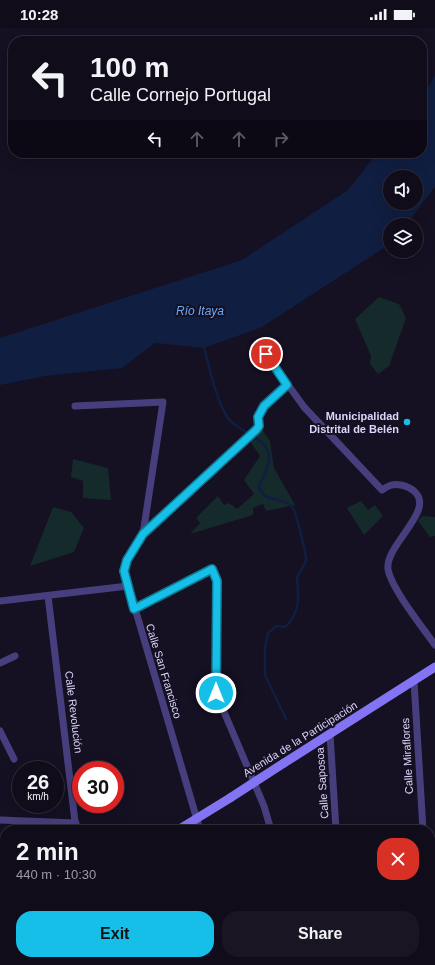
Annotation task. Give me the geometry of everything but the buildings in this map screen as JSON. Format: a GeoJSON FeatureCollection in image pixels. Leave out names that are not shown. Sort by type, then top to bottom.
{"type":"FeatureCollection","features":[{"type":"Feature","properties":{"kind":"main road","name":"Avenida de la Participación"},"geometry":{"type":"LineString","coordinates":[[186,825],[435,668]]}},
{"type":"Feature","properties":{"kind":"street"},"geometry":{"type":"LineString","coordinates":[[266,354],[287,385],[331,438],[382,490],[390,484],[402,485],[411,488],[418,494],[421,502],[420,512],[394,550],[388,568],[395,585],[435,645]]}},
{"type":"Feature","properties":{"kind":"street"},"geometry":{"type":"LineString","coordinates":[[143,534],[256,430],[259,426],[258,417],[264,406],[287,385]]}},
{"type":"Feature","properties":{"kind":"street","name":"Calle San Francisco"},"geometry":{"type":"LineString","coordinates":[[75,406],[163,402],[143,534],[127,560],[124,571],[199,825]]}},
{"type":"Feature","properties":{"kind":"street"},"geometry":{"type":"LineString","coordinates":[[134,609],[212,569],[217,581],[216,693],[264,806],[270,825]]}},
{"type":"Feature","properties":{"kind":"street"},"geometry":{"type":"LineString","coordinates":[[0,601],[128,586]]}},
{"type":"Feature","properties":{"kind":"street","name":"Calle Revolución"},"geometry":{"type":"LineString","coordinates":[[48,596],[76,825]]}},
{"type":"Feature","properties":{"kind":"street"},"geometry":{"type":"LineString","coordinates":[[0,663],[15,656]]}},
{"type":"Feature","properties":{"kind":"street","name":"Calle Miraflores"},"geometry":{"type":"LineString","coordinates":[[414,681],[423,825]]}},
{"type":"Feature","properties":{"kind":"street"},"geometry":{"type":"LineString","coordinates":[[0,731],[14,760]]}},
{"type":"Feature","properties":{"kind":"street","name":"Calle Saposoa"},"geometry":{"type":"LineString","coordinates":[[330,734],[336,825]]}},
{"type":"Feature","properties":{"kind":"street"},"geometry":{"type":"LineString","coordinates":[[0,819],[57,825]]}},
{"type":"Feature","properties":{"kind":"green space"},"geometry":{"type":"Polygon","coordinates":[[[379,297],[399,304],[406,318],[389,366],[378,374],[370,364],[371,356],[355,319],[379,297]]]}},
{"type":"Feature","properties":{"kind":"green space"},"geometry":{"type":"Polygon","coordinates":[[[260,427],[270,441],[274,468],[295,505],[266,511],[263,504],[253,508],[253,515],[190,534],[200,523],[196,518],[218,496],[224,505],[229,503],[237,509],[254,494],[244,480],[260,456],[249,440],[260,427]]]}},
{"type":"Feature","properties":{"kind":"green space"},"geometry":{"type":"Polygon","coordinates":[[[73,459],[108,468],[111,500],[83,498],[83,481],[71,477],[73,459]]]}},
{"type":"Feature","properties":{"kind":"green space"},"geometry":{"type":"Polygon","coordinates":[[[361,501],[368,510],[375,505],[383,516],[364,535],[347,508],[361,501]]]}},
{"type":"Feature","properties":{"kind":"green space"},"geometry":{"type":"Polygon","coordinates":[[[53,507],[71,512],[84,528],[74,552],[30,566],[53,507]]]}},
{"type":"Feature","properties":{"kind":"green space"},"geometry":{"type":"Polygon","coordinates":[[[422,516],[435,517],[435,536],[430,537],[418,521],[422,516]]]}},
{"type":"Feature","properties":{"kind":"water","name":"Río Itaya"},"geometry":{"type":"Polygon","coordinates":[[[435,76],[435,187],[423,203],[423,170],[383,170],[383,210],[417,210],[411,218],[383,218],[383,249],[262,327],[204,348],[155,343],[122,368],[45,376],[0,385],[0,338],[242,260],[348,190],[373,158],[427,158],[427,88],[435,76]]]}},
{"type":"Feature","properties":{"kind":"waterway"},"geometry":{"type":"LineString","coordinates":[[204,347],[216,392],[227,417],[238,427],[260,441],[265,446],[268,453],[269,461],[259,487],[262,493],[266,496],[289,504],[293,508],[304,549],[306,559],[297,578],[298,596],[296,610],[292,619],[285,627],[276,626],[268,633],[265,647],[265,675],[286,719]]}},
{"type":"Feature","properties":{"kind":"place","name":"Municipalidad Distrital de Belén"},"geometry":{"type":"Point","coordinates":[407,422]}},
{"type":"Feature","properties":{"kind":"route"},"geometry":{"type":"LineString","coordinates":[[216,693],[217,581],[212,569],[134,609],[124,571],[127,560],[143,534],[256,430],[260,423],[258,417],[260,411],[287,385],[266,354]]}}]}
